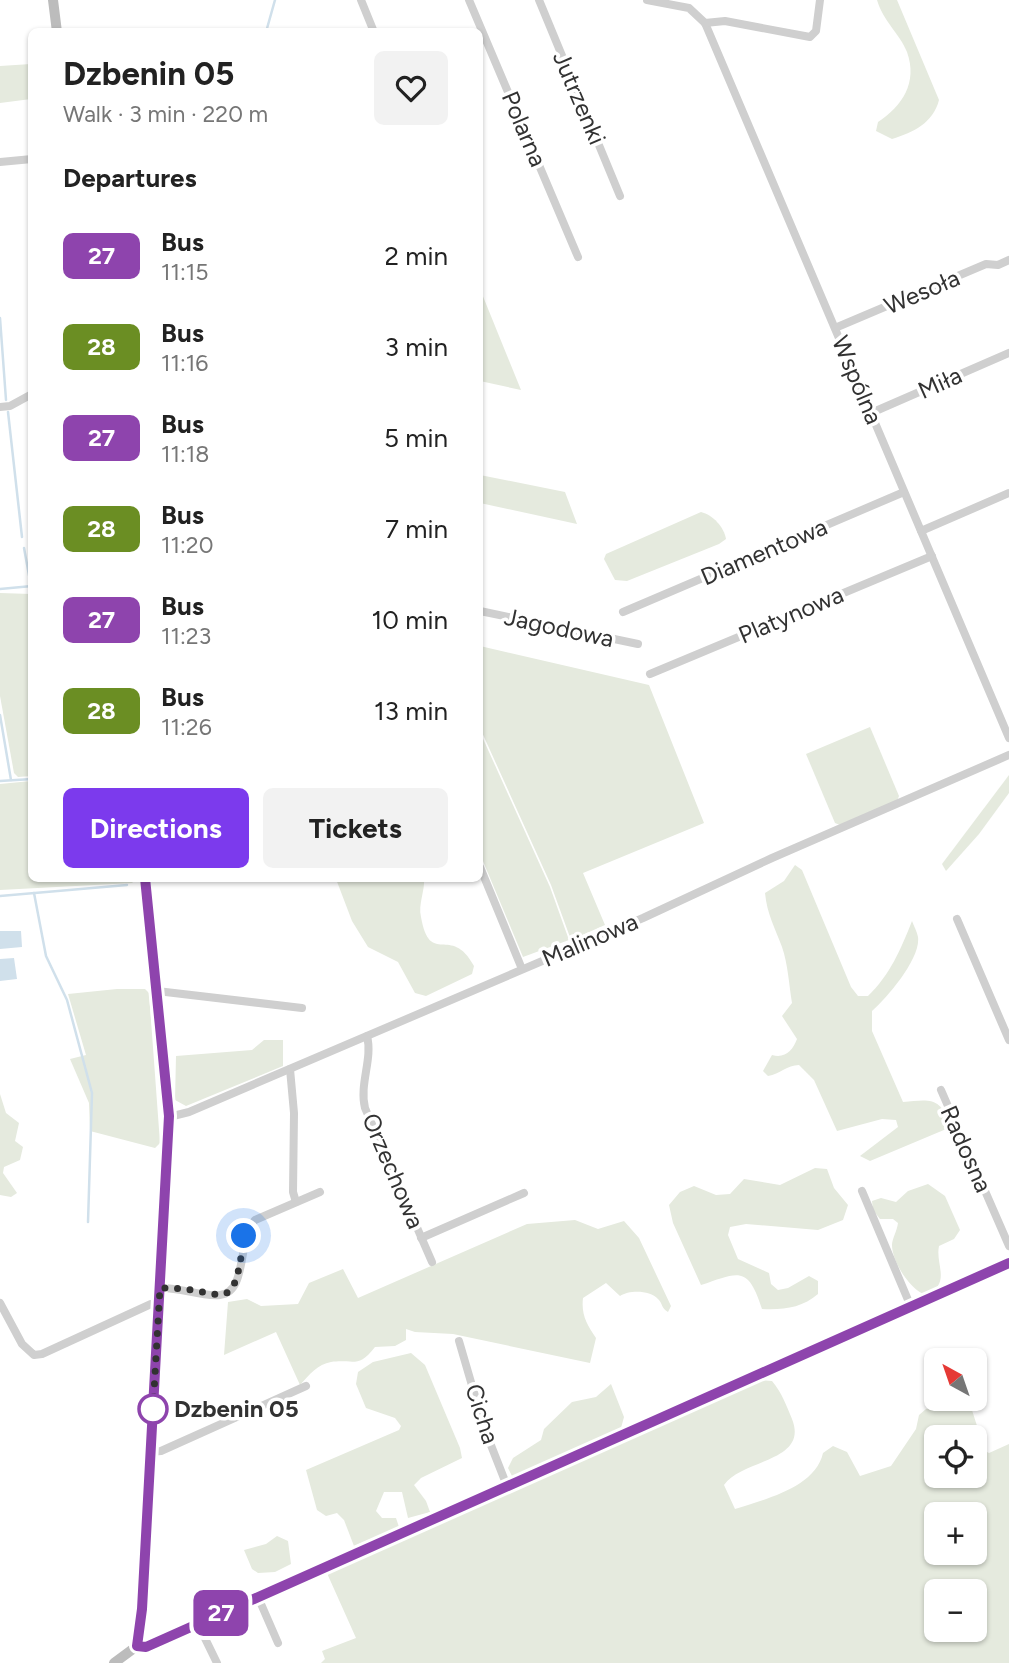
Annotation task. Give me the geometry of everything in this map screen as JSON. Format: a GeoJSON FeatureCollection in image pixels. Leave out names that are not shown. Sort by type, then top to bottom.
{"type":"FeatureCollection","features":[{"type":"Feature","properties":{"kind":"street"},"geometry":{"type":"LineString","coordinates":[[53,0],[56,28]]}},
{"type":"Feature","properties":{"kind":"street"},"geometry":{"type":"LineString","coordinates":[[361,0],[372,28]]}},
{"type":"Feature","properties":{"kind":"street","name":"Polarna"},"geometry":{"type":"LineString","coordinates":[[469,0],[481,28]]}},
{"type":"Feature","properties":{"kind":"street","name":"Jutrzenki"},"geometry":{"type":"LineString","coordinates":[[539,0],[620,196]]}},
{"type":"Feature","properties":{"kind":"street"},"geometry":{"type":"LineString","coordinates":[[647,0],[689,8],[705,23],[725,21],[810,37],[816,31],[820,0]]}},
{"type":"Feature","properties":{"kind":"street","name":"Wspólna"},"geometry":{"type":"LineString","coordinates":[[705,23],[1009,737]]}},
{"type":"Feature","properties":{"kind":"street","name":"Polarna"},"geometry":{"type":"LineString","coordinates":[[483,33],[579,257]]}},
{"type":"Feature","properties":{"kind":"street"},"geometry":{"type":"LineString","coordinates":[[0,162],[28,159]]}},
{"type":"Feature","properties":{"kind":"street","name":"Wesoła"},"geometry":{"type":"LineString","coordinates":[[835,328],[986,264],[1009,260]]}},
{"type":"Feature","properties":{"kind":"street","name":"Miła"},"geometry":{"type":"LineString","coordinates":[[871,413],[1009,353]]}},
{"type":"Feature","properties":{"kind":"street"},"geometry":{"type":"LineString","coordinates":[[0,407],[10,406],[28,396]]}},
{"type":"Feature","properties":{"kind":"street","name":"Diamentowa"},"geometry":{"type":"LineString","coordinates":[[624,612],[904,492]]}},
{"type":"Feature","properties":{"kind":"street"},"geometry":{"type":"LineString","coordinates":[[921,531],[1009,493]]}},
{"type":"Feature","properties":{"kind":"street","name":"Platynowa"},"geometry":{"type":"LineString","coordinates":[[650,674],[932,556]]}},
{"type":"Feature","properties":{"kind":"street","name":"Jagodowa"},"geometry":{"type":"LineString","coordinates":[[483,612],[638,644]]}},
{"type":"Feature","properties":{"kind":"street","name":"Malinowa"},"geometry":{"type":"LineString","coordinates":[[169,1116],[189,1112],[698,894],[772,858],[1009,755]]}},
{"type":"Feature","properties":{"kind":"street"},"geometry":{"type":"LineString","coordinates":[[483,874],[522,969]]}},
{"type":"Feature","properties":{"kind":"street"},"geometry":{"type":"LineString","coordinates":[[137,1646],[151,1452],[169,1116],[145,882]]}},
{"type":"Feature","properties":{"kind":"street"},"geometry":{"type":"LineString","coordinates":[[957,919],[1009,1040]]}},
{"type":"Feature","properties":{"kind":"street"},"geometry":{"type":"LineString","coordinates":[[156,991],[302,1008]]}},
{"type":"Feature","properties":{"kind":"street","name":"Orzechowa"},"geometry":{"type":"LineString","coordinates":[[367,1036],[369,1044],[362,1089],[365,1108],[432,1262]]}},
{"type":"Feature","properties":{"kind":"street"},"geometry":{"type":"LineString","coordinates":[[290,1069],[293,1192],[296,1202]]}},
{"type":"Feature","properties":{"kind":"street","name":"Radosna"},"geometry":{"type":"LineString","coordinates":[[941,1090],[1009,1246]]}},
{"type":"Feature","properties":{"kind":"street"},"geometry":{"type":"LineString","coordinates":[[862,1191],[911,1307]]}},
{"type":"Feature","properties":{"kind":"street"},"geometry":{"type":"LineString","coordinates":[[160,1288],[219,1295],[229,1292],[236,1286],[248,1227],[255,1220],[320,1192]]}},
{"type":"Feature","properties":{"kind":"street"},"geometry":{"type":"LineString","coordinates":[[421,1238],[524,1193]]}},
{"type":"Feature","properties":{"kind":"street"},"geometry":{"type":"LineString","coordinates":[[114,1663],[137,1646],[146,1647],[1009,1263]]}},
{"type":"Feature","properties":{"kind":"street"},"geometry":{"type":"LineString","coordinates":[[0,1303],[22,1344],[34,1355],[42,1354],[151,1304],[159,1304]]}},
{"type":"Feature","properties":{"kind":"street","name":"Cicha"},"geometry":{"type":"LineString","coordinates":[[459,1341],[485,1430],[507,1486]]}},
{"type":"Feature","properties":{"kind":"street"},"geometry":{"type":"LineString","coordinates":[[151,1452],[161,1451],[306,1387]]}},
{"type":"Feature","properties":{"kind":"street"},"geometry":{"type":"LineString","coordinates":[[258,1597],[278,1643]]}},
{"type":"Feature","properties":{"kind":"street"},"geometry":{"type":"LineString","coordinates":[[198,1624],[217,1663]]}},
{"type":"Feature","properties":{"kind":"shaded area"},"geometry":{"type":"Polygon","coordinates":[[[877,0],[897,0],[939,100],[932,115],[922,126],[892,139],[876,131],[878,122],[894,109],[906,93],[910,63],[904,45],[877,0]]]}},
{"type":"Feature","properties":{"kind":"shaded area"},"geometry":{"type":"Polygon","coordinates":[[[28,64],[28,99],[0,103],[0,66],[28,64]]]}},
{"type":"Feature","properties":{"kind":"shaded area"},"geometry":{"type":"Polygon","coordinates":[[[483,296],[521,390],[483,382],[483,296]]]}},
{"type":"Feature","properties":{"kind":"shaded area"},"geometry":{"type":"Polygon","coordinates":[[[483,476],[565,492],[577,524],[483,504],[483,476]]]}},
{"type":"Feature","properties":{"kind":"shaded area"},"geometry":{"type":"Polygon","coordinates":[[[701,512],[717,522],[726,539],[627,581],[615,580],[604,559],[606,554],[701,512]]]}},
{"type":"Feature","properties":{"kind":"shaded area"},"geometry":{"type":"Polygon","coordinates":[[[0,593],[28,594],[28,776],[18,777],[14,773],[0,696],[0,593]]]}},
{"type":"Feature","properties":{"kind":"shaded area"},"geometry":{"type":"Polygon","coordinates":[[[483,647],[649,685],[704,823],[583,873],[605,925],[571,940],[551,885],[483,735],[483,647]]]}},
{"type":"Feature","properties":{"kind":"shaded area"},"geometry":{"type":"Polygon","coordinates":[[[870,727],[899,796],[897,801],[840,825],[835,823],[806,754],[870,727]]]}},
{"type":"Feature","properties":{"kind":"shaded area"},"geometry":{"type":"Polygon","coordinates":[[[483,739],[550,887],[569,940],[523,957],[483,861],[483,739]]]}},
{"type":"Feature","properties":{"kind":"shaded area"},"geometry":{"type":"Polygon","coordinates":[[[1009,775],[1009,793],[979,834],[946,871],[942,864],[1009,775]]]}},
{"type":"Feature","properties":{"kind":"shaded area"},"geometry":{"type":"Polygon","coordinates":[[[28,781],[28,882],[133,882],[0,890],[0,784],[28,781]]]}},
{"type":"Feature","properties":{"kind":"shaded area"},"geometry":{"type":"Polygon","coordinates":[[[795,865],[802,870],[851,987],[858,996],[868,996],[883,979],[912,921],[918,935],[918,946],[909,966],[872,1011],[872,1031],[903,1102],[934,1102],[943,1110],[951,1127],[870,1161],[860,1156],[898,1127],[896,1120],[882,1119],[837,1131],[814,1080],[799,1065],[768,1076],[763,1071],[772,1055],[781,1056],[788,1053],[797,1039],[782,1016],[792,1003],[784,954],[769,914],[765,893],[784,881],[795,865]]]}},
{"type":"Feature","properties":{"kind":"shaded area"},"geometry":{"type":"Polygon","coordinates":[[[337,882],[424,882],[420,912],[425,932],[436,944],[457,947],[465,954],[474,966],[472,974],[426,996],[415,993],[398,962],[368,947],[352,921],[337,882]]]}},
{"type":"Feature","properties":{"kind":"shaded area"},"geometry":{"type":"Polygon","coordinates":[[[0,931],[21,931],[22,947],[0,949],[0,931]]]}},
{"type":"Feature","properties":{"kind":"shaded area"},"geometry":{"type":"Polygon","coordinates":[[[14,958],[17,979],[0,981],[0,959],[14,958]]]}},
{"type":"Feature","properties":{"kind":"shaded area"},"geometry":{"type":"Polygon","coordinates":[[[145,989],[149,993],[160,1143],[155,1148],[90,1131],[89,1103],[70,1059],[86,1055],[68,994],[145,989]]]}},
{"type":"Feature","properties":{"kind":"shaded area"},"geometry":{"type":"Polygon","coordinates":[[[264,1040],[283,1040],[283,1066],[186,1106],[175,1100],[176,1056],[252,1050],[264,1040]]]}},
{"type":"Feature","properties":{"kind":"shaded area"},"geometry":{"type":"Polygon","coordinates":[[[0,1094],[6,1113],[19,1123],[15,1141],[23,1147],[20,1160],[4,1167],[3,1173],[17,1193],[11,1197],[0,1195],[0,1094]]]}},
{"type":"Feature","properties":{"kind":"shaded area"},"geometry":{"type":"Polygon","coordinates":[[[815,1168],[827,1169],[834,1188],[848,1205],[843,1220],[818,1230],[746,1224],[730,1227],[728,1235],[738,1259],[769,1273],[771,1284],[778,1290],[788,1288],[809,1276],[818,1281],[818,1294],[792,1307],[762,1309],[752,1285],[740,1276],[733,1275],[701,1285],[673,1223],[669,1205],[680,1192],[694,1186],[716,1195],[730,1194],[744,1179],[780,1185],[815,1168]]]}},
{"type":"Feature","properties":{"kind":"shaded area"},"geometry":{"type":"Polygon","coordinates":[[[928,1184],[945,1196],[960,1230],[954,1239],[939,1246],[940,1279],[934,1290],[926,1295],[914,1288],[895,1259],[892,1245],[898,1223],[893,1219],[880,1219],[873,1210],[872,1201],[881,1198],[896,1202],[908,1191],[928,1184]]]}},
{"type":"Feature","properties":{"kind":"shaded area"},"geometry":{"type":"Polygon","coordinates":[[[575,1220],[598,1229],[624,1221],[639,1238],[671,1306],[668,1312],[658,1299],[645,1293],[620,1296],[606,1283],[583,1298],[585,1320],[596,1338],[590,1363],[453,1334],[406,1329],[406,1340],[395,1346],[375,1347],[360,1361],[326,1363],[314,1370],[300,1385],[276,1332],[224,1355],[228,1302],[247,1299],[261,1306],[298,1304],[309,1283],[343,1269],[358,1298],[527,1224],[575,1220]]]}},
{"type":"Feature","properties":{"kind":"shaded area"},"geometry":{"type":"Polygon","coordinates":[[[411,1353],[425,1365],[462,1458],[421,1478],[414,1485],[426,1501],[430,1512],[408,1518],[402,1492],[384,1492],[376,1511],[382,1518],[396,1518],[399,1527],[354,1546],[344,1520],[337,1513],[326,1516],[317,1510],[306,1470],[399,1430],[401,1426],[395,1418],[366,1408],[356,1384],[358,1372],[373,1362],[411,1353]]]}},
{"type":"Feature","properties":{"kind":"shaded area"},"geometry":{"type":"Polygon","coordinates":[[[760,1380],[772,1381],[778,1390],[792,1419],[795,1433],[791,1444],[783,1452],[733,1476],[724,1485],[735,1509],[774,1496],[800,1483],[818,1465],[823,1453],[833,1446],[847,1452],[860,1476],[891,1466],[916,1429],[919,1415],[924,1411],[972,1411],[977,1425],[924,1425],[924,1488],[987,1488],[987,1452],[1009,1444],[1009,1663],[321,1663],[325,1659],[322,1651],[356,1638],[326,1571],[760,1380]]]}},
{"type":"Feature","properties":{"kind":"shaded area"},"geometry":{"type":"Polygon","coordinates":[[[611,1384],[624,1417],[621,1428],[513,1478],[508,1468],[513,1458],[541,1440],[544,1429],[572,1402],[596,1397],[611,1384]]]}},
{"type":"Feature","properties":{"kind":"shaded area"},"geometry":{"type":"Polygon","coordinates":[[[277,1536],[288,1541],[291,1564],[275,1572],[258,1573],[252,1569],[244,1550],[266,1544],[277,1536]]]}},
{"type":"Feature","properties":{"kind":"waterway"},"geometry":{"type":"LineString","coordinates":[[267,28],[275,0]]}},
{"type":"Feature","properties":{"kind":"waterway"},"geometry":{"type":"LineString","coordinates":[[0,318],[6,400]]}},
{"type":"Feature","properties":{"kind":"waterway"},"geometry":{"type":"LineString","coordinates":[[8,412],[22,537]]}},
{"type":"Feature","properties":{"kind":"waterway"},"geometry":{"type":"LineString","coordinates":[[24,548],[28,570]]}},
{"type":"Feature","properties":{"kind":"waterway"},"geometry":{"type":"LineString","coordinates":[[0,589],[28,586]]}},
{"type":"Feature","properties":{"kind":"waterway"},"geometry":{"type":"LineString","coordinates":[[0,715],[11,780]]}},
{"type":"Feature","properties":{"kind":"waterway"},"geometry":{"type":"LineString","coordinates":[[0,781],[28,779]]}},
{"type":"Feature","properties":{"kind":"waterway"},"geometry":{"type":"LineString","coordinates":[[0,896],[127,885]]}},
{"type":"Feature","properties":{"kind":"waterway"},"geometry":{"type":"LineString","coordinates":[[34,893],[46,956],[67,1000],[92,1093],[88,1222]]}},
{"type":"Feature","properties":{"kind":"bus line","name":"27"},"geometry":{"type":"LineString","coordinates":[[145,882],[169,1116],[142,1609],[137,1646],[141,1648],[1009,1263]]}},
{"type":"Feature","properties":{"kind":"place","name":"Dzbenin 05"},"geometry":{"type":"Point","coordinates":[153,1409]}},
{"type":"Feature","properties":{"kind":"route"},"geometry":{"type":"LineString","coordinates":[[153,1409],[160,1288],[172,1287],[219,1295],[229,1292],[236,1286],[239,1275],[244,1236]]}}]}
